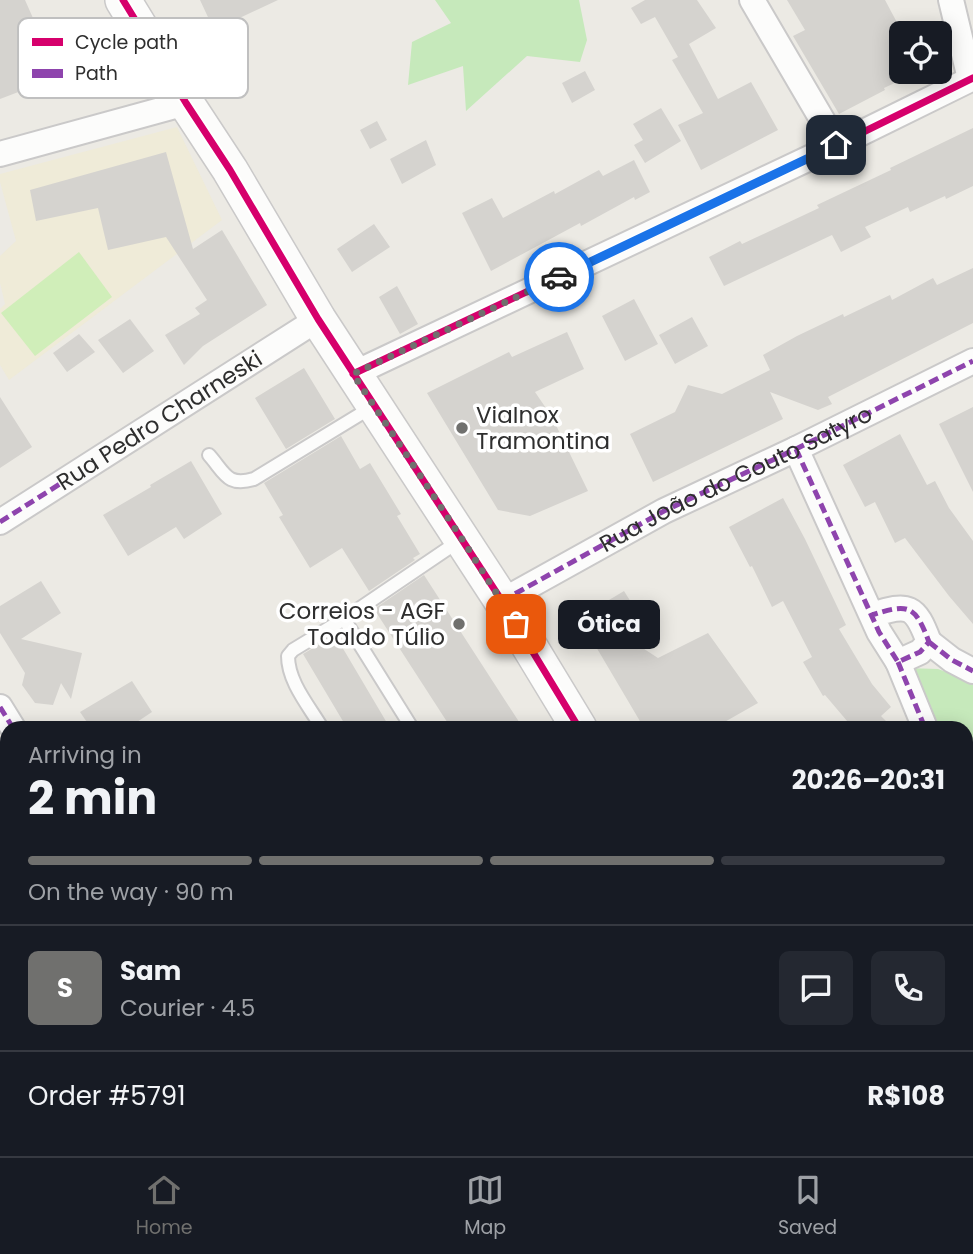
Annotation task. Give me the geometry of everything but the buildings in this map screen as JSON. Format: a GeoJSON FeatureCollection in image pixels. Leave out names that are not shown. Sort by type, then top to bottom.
{"type":"FeatureCollection","features":[{"type":"Feature","properties":{"kind":"main road"},"geometry":{"type":"LineString","coordinates":[[123,0],[134,18]]}},
{"type":"Feature","properties":{"kind":"main road"},"geometry":{"type":"LineString","coordinates":[[183,98],[230,170],[318,320],[502,601],[575,721]]}},
{"type":"Feature","properties":{"kind":"street"},"geometry":{"type":"LineString","coordinates":[[752,0],[836,145]]}},
{"type":"Feature","properties":{"kind":"street"},"geometry":{"type":"LineString","coordinates":[[353,374],[972,79],[951,0]]}},
{"type":"Feature","properties":{"kind":"street"},"geometry":{"type":"LineString","coordinates":[[0,154],[186,103]]}},
{"type":"Feature","properties":{"kind":"street","name":"Rua Pedro Charneski"},"geometry":{"type":"LineString","coordinates":[[0,522],[318,320]]}},
{"type":"Feature","properties":{"kind":"street","name":"Rua João do Couto Satyro"},"geometry":{"type":"LineString","coordinates":[[502,601],[663,511],[796,449],[973,361]]}},
{"type":"Feature","properties":{"kind":"street"},"geometry":{"type":"LineString","coordinates":[[796,449],[879,632],[898,662],[922,721]]}},
{"type":"Feature","properties":{"kind":"street"},"geometry":{"type":"LineString","coordinates":[[872,615],[894,608],[907,609],[918,615],[929,642],[951,660],[973,671]]}},
{"type":"Feature","properties":{"kind":"street"},"geometry":{"type":"LineString","coordinates":[[898,662],[920,652],[929,642]]}},
{"type":"Feature","properties":{"kind":"lane"},"geometry":{"type":"LineString","coordinates":[[209,455],[230,480],[242,482],[254,479],[374,406]]}},
{"type":"Feature","properties":{"kind":"lane"},"geometry":{"type":"LineString","coordinates":[[318,721],[293,680],[288,656],[293,650],[462,539]]}},
{"type":"Feature","properties":{"kind":"lane"},"geometry":{"type":"LineString","coordinates":[[344,619],[408,721]]}},
{"type":"Feature","properties":{"kind":"shaded area"},"geometry":{"type":"Polygon","coordinates":[[[177,127],[222,220],[9,380],[0,365],[0,309],[5,304],[0,283],[0,256],[16,241],[0,174],[177,127]]]}},
{"type":"Feature","properties":{"kind":"green space"},"geometry":{"type":"Polygon","coordinates":[[[435,0],[579,0],[587,40],[580,62],[527,56],[466,111],[463,66],[408,85],[412,42],[451,23],[435,0]]]}},
{"type":"Feature","properties":{"kind":"green space"},"geometry":{"type":"Polygon","coordinates":[[[79,252],[112,297],[35,356],[1,313],[79,252]]]}},
{"type":"Feature","properties":{"kind":"green space"},"geometry":{"type":"Polygon","coordinates":[[[905,668],[938,669],[973,682],[973,721],[927,721],[905,668]]]}},
{"type":"Feature","properties":{"kind":"marked path"},"geometry":{"type":"LineString","coordinates":[[502,601],[664,511],[973,361]]}},
{"type":"Feature","properties":{"kind":"marked path"},"geometry":{"type":"LineString","coordinates":[[796,449],[879,632],[898,662],[920,652],[929,642],[919,620],[909,610],[895,609],[872,615]]}},
{"type":"Feature","properties":{"kind":"marked path"},"geometry":{"type":"LineString","coordinates":[[0,522],[63,482]]}},
{"type":"Feature","properties":{"kind":"marked path"},"geometry":{"type":"LineString","coordinates":[[929,642],[952,660],[973,671]]}},
{"type":"Feature","properties":{"kind":"marked path"},"geometry":{"type":"LineString","coordinates":[[898,662],[922,721]]}},
{"type":"Feature","properties":{"kind":"marked path"},"geometry":{"type":"LineString","coordinates":[[0,707],[9,721]]}},
{"type":"Feature","properties":{"kind":"cycle path"},"geometry":{"type":"LineString","coordinates":[[123,0],[134,18]]}},
{"type":"Feature","properties":{"kind":"cycle path"},"geometry":{"type":"LineString","coordinates":[[353,374],[973,78]]}},
{"type":"Feature","properties":{"kind":"cycle path"},"geometry":{"type":"LineString","coordinates":[[183,98],[230,170],[318,319],[502,601],[575,721]]}},
{"type":"Feature","properties":{"kind":"way so far"},"geometry":{"type":"LineString","coordinates":[[516,624],[353,374],[559,277]]}},
{"type":"Feature","properties":{"kind":"place","name":"ViaInox Tramontina"},"geometry":{"type":"Point","coordinates":[462,428]}},
{"type":"Feature","properties":{"kind":"place","name":"Correios - AGF Toaldo Túlio"},"geometry":{"type":"Point","coordinates":[459,624]}},
{"type":"Feature","properties":{"kind":"place","name":"Ótica"},"geometry":{"type":"Point","coordinates":[516,624]}},
{"type":"Feature","properties":{"kind":"route"},"geometry":{"type":"LineString","coordinates":[[559,277],[836,145]]}}]}
